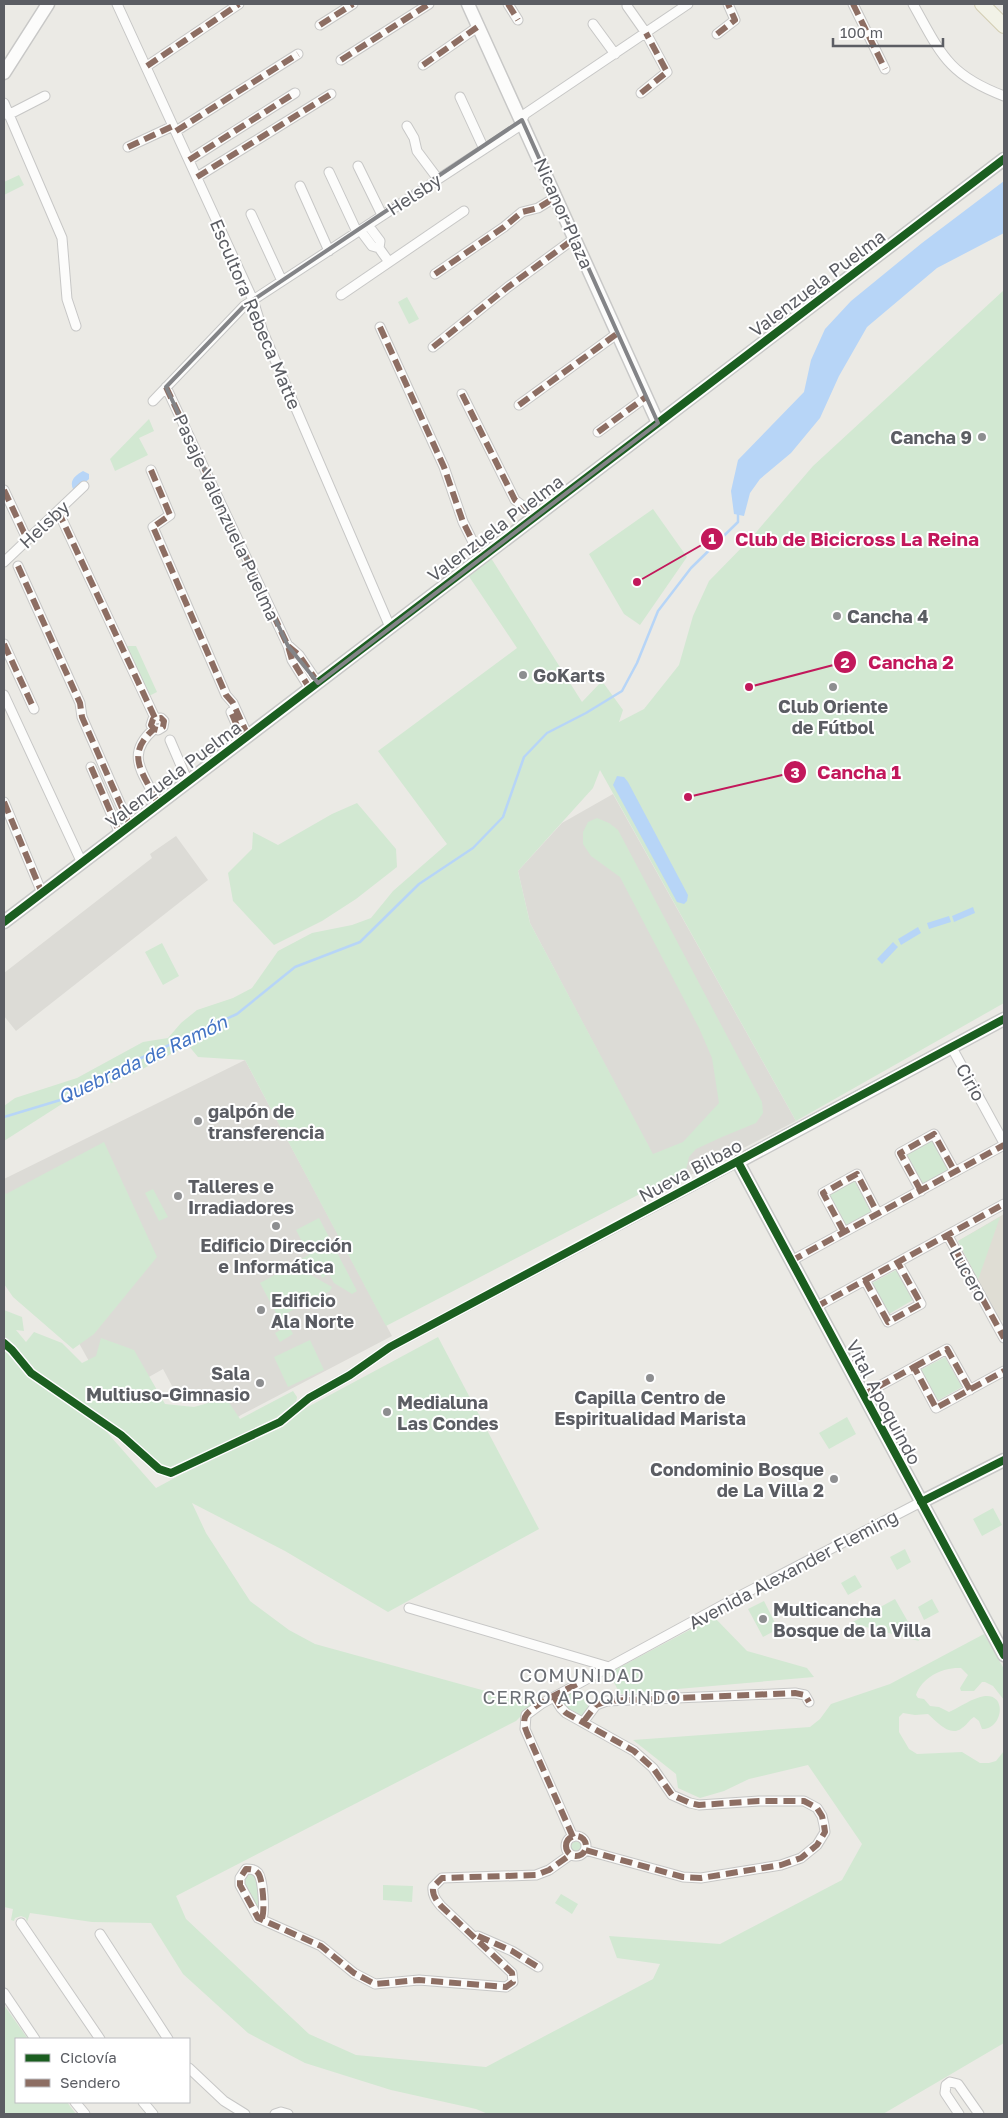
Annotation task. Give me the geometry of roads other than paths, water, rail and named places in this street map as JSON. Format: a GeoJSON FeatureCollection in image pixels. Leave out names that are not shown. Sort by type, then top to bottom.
{"type":"FeatureCollection","features":[{"type":"Feature","properties":{"kind":"main road"},"geometry":{"type":"LineString","coordinates":[[982,4],[1004,26]]}},
{"type":"Feature","properties":{"kind":"street"},"geometry":{"type":"LineString","coordinates":[[4,73],[48,4]]}},
{"type":"Feature","properties":{"kind":"street","name":"Escultora Rebeca Matte"},"geometry":{"type":"LineString","coordinates":[[117,4],[254,300],[263,332],[390,627]]}},
{"type":"Feature","properties":{"kind":"street"},"geometry":{"type":"LineString","coordinates":[[146,66],[239,4]]}},
{"type":"Feature","properties":{"kind":"street"},"geometry":{"type":"LineString","coordinates":[[320,25],[353,4]]}},
{"type":"Feature","properties":{"kind":"street"},"geometry":{"type":"LineString","coordinates":[[341,60],[429,4]]}},
{"type":"Feature","properties":{"kind":"street","name":"Nicanor Plaza"},"geometry":{"type":"LineString","coordinates":[[468,4],[658,423]]}},
{"type":"Feature","properties":{"kind":"street"},"geometry":{"type":"LineString","coordinates":[[508,4],[518,20]]}},
{"type":"Feature","properties":{"kind":"street","name":"Helsby"},"geometry":{"type":"LineString","coordinates":[[153,401],[244,306],[518,127],[525,114],[688,4]]}},
{"type":"Feature","properties":{"kind":"street"},"geometry":{"type":"LineString","coordinates":[[717,34],[735,20],[728,4]]}},
{"type":"Feature","properties":{"kind":"street"},"geometry":{"type":"LineString","coordinates":[[853,4],[885,69]]}},
{"type":"Feature","properties":{"kind":"street"},"geometry":{"type":"LineString","coordinates":[[913,4],[939,49],[952,66],[973,83],[1004,96]]}},
{"type":"Feature","properties":{"kind":"street"},"geometry":{"type":"LineString","coordinates":[[627,6],[646,33],[667,72],[641,92]]}},
{"type":"Feature","properties":{"kind":"street"},"geometry":{"type":"LineString","coordinates":[[593,24],[615,54]]}},
{"type":"Feature","properties":{"kind":"street"},"geometry":{"type":"LineString","coordinates":[[423,65],[479,26]]}},
{"type":"Feature","properties":{"kind":"street"},"geometry":{"type":"LineString","coordinates":[[128,146],[175,128],[298,54]]}},
{"type":"Feature","properties":{"kind":"street"},"geometry":{"type":"LineString","coordinates":[[189,160],[294,93]]}},
{"type":"Feature","properties":{"kind":"street"},"geometry":{"type":"LineString","coordinates":[[197,177],[331,94]]}},
{"type":"Feature","properties":{"kind":"street"},"geometry":{"type":"LineString","coordinates":[[8,115],[45,96]]}},
{"type":"Feature","properties":{"kind":"street"},"geometry":{"type":"LineString","coordinates":[[460,97],[484,149]]}},
{"type":"Feature","properties":{"kind":"street"},"geometry":{"type":"LineString","coordinates":[[4,103],[62,238],[66,299],[76,326]]}},
{"type":"Feature","properties":{"kind":"street"},"geometry":{"type":"LineString","coordinates":[[407,126],[414,138],[418,151],[438,179]]}},
{"type":"Feature","properties":{"kind":"street","name":"Valenzuela Puelma"},"geometry":{"type":"LineString","coordinates":[[4,922],[1004,159]]}},
{"type":"Feature","properties":{"kind":"street"},"geometry":{"type":"LineString","coordinates":[[358,166],[382,215]]}},
{"type":"Feature","properties":{"kind":"street"},"geometry":{"type":"LineString","coordinates":[[329,172],[372,246],[379,248],[389,262]]}},
{"type":"Feature","properties":{"kind":"street"},"geometry":{"type":"LineString","coordinates":[[300,186],[329,251]]}},
{"type":"Feature","properties":{"kind":"street"},"geometry":{"type":"LineString","coordinates":[[435,274],[504,227],[522,212],[538,208],[556,196]]}},
{"type":"Feature","properties":{"kind":"street"},"geometry":{"type":"LineString","coordinates":[[342,295],[464,210]]}},
{"type":"Feature","properties":{"kind":"street"},"geometry":{"type":"LineString","coordinates":[[251,214],[282,281]]}},
{"type":"Feature","properties":{"kind":"street"},"geometry":{"type":"LineString","coordinates":[[433,347],[508,287],[575,238]]}},
{"type":"Feature","properties":{"kind":"street"},"geometry":{"type":"LineString","coordinates":[[380,327],[444,468],[463,522],[481,558]]}},
{"type":"Feature","properties":{"kind":"street"},"geometry":{"type":"LineString","coordinates":[[519,405],[618,333]]}},
{"type":"Feature","properties":{"kind":"street","name":"Pasaje Valenzuela Puelma"},"geometry":{"type":"LineString","coordinates":[[166,387],[288,646],[299,655],[314,686]]}},
{"type":"Feature","properties":{"kind":"street"},"geometry":{"type":"LineString","coordinates":[[462,394],[515,500],[536,516]]}},
{"type":"Feature","properties":{"kind":"street"},"geometry":{"type":"LineString","coordinates":[[598,432],[646,397]]}},
{"type":"Feature","properties":{"kind":"street"},"geometry":{"type":"LineString","coordinates":[[151,470],[170,515],[153,527],[226,695],[233,703],[245,738]]}},
{"type":"Feature","properties":{"kind":"street","name":"Helsby"},"geometry":{"type":"LineString","coordinates":[[4,562],[84,486]]}},
{"type":"Feature","properties":{"kind":"street"},"geometry":{"type":"LineString","coordinates":[[4,490],[27,539]]}},
{"type":"Feature","properties":{"kind":"street"},"geometry":{"type":"LineString","coordinates":[[58,511],[155,718],[161,718],[164,723],[160,729],[154,729],[143,740],[138,747],[137,756],[158,804]]}},
{"type":"Feature","properties":{"kind":"street"},"geometry":{"type":"LineString","coordinates":[[18,566],[80,703],[82,716],[125,830]]}},
{"type":"Feature","properties":{"kind":"street"},"geometry":{"type":"LineString","coordinates":[[4,644],[34,709]]}},
{"type":"Feature","properties":{"kind":"street"},"geometry":{"type":"LineString","coordinates":[[4,695],[82,863]]}},
{"type":"Feature","properties":{"kind":"street"},"geometry":{"type":"LineString","coordinates":[[170,740],[188,782]]}},
{"type":"Feature","properties":{"kind":"street"},"geometry":{"type":"LineString","coordinates":[[91,767],[125,830]]}},
{"type":"Feature","properties":{"kind":"street"},"geometry":{"type":"LineString","coordinates":[[4,802],[42,893]]}},
{"type":"Feature","properties":{"kind":"street","name":"Nueva Bilbao"},"geometry":{"type":"LineString","coordinates":[[4,1343],[31,1373],[121,1435],[159,1469],[171,1473],[280,1422],[308,1398],[350,1375],[390,1347],[1004,1019]]}},
{"type":"Feature","properties":{"kind":"street","name":"Cirio"},"geometry":{"type":"LineString","coordinates":[[952,1048],[1004,1144]]}},
{"type":"Feature","properties":{"kind":"street"},"geometry":{"type":"LineString","coordinates":[[921,1191],[900,1152],[934,1134],[954,1172]]}},
{"type":"Feature","properties":{"kind":"street"},"geometry":{"type":"LineString","coordinates":[[791,1261],[1004,1144]]}},
{"type":"Feature","properties":{"kind":"street","name":"Vital Apoquindo"},"geometry":{"type":"LineString","coordinates":[[738,1162],[1004,1655]]}},
{"type":"Feature","properties":{"kind":"street"},"geometry":{"type":"LineString","coordinates":[[844,1232],[823,1192],[857,1174],[878,1214]]}},
{"type":"Feature","properties":{"kind":"street"},"geometry":{"type":"LineString","coordinates":[[816,1306],[1004,1204]]}},
{"type":"Feature","properties":{"kind":"street","name":"Lucero"},"geometry":{"type":"LineString","coordinates":[[948,1236],[1004,1338]]}},
{"type":"Feature","properties":{"kind":"street"},"geometry":{"type":"LineString","coordinates":[[865,1280],[888,1322],[921,1304],[898,1263]]}},
{"type":"Feature","properties":{"kind":"street"},"geometry":{"type":"LineString","coordinates":[[863,1395],[947,1349],[970,1390]]}},
{"type":"Feature","properties":{"kind":"street"},"geometry":{"type":"LineString","coordinates":[[914,1367],[936,1408],[1004,1371]]}},
{"type":"Feature","properties":{"kind":"street","name":"Avenida Alexander Fleming"},"geometry":{"type":"LineString","coordinates":[[573,1837],[524,1725],[526,1715],[554,1697],[732,1600],[1004,1460]]}},
{"type":"Feature","properties":{"kind":"street"},"geometry":{"type":"LineString","coordinates":[[409,1608],[608,1667]]}},
{"type":"Feature","properties":{"kind":"street"},"geometry":{"type":"LineString","coordinates":[[584,1721],[596,1705],[608,1701],[795,1693],[805,1695],[809,1702]]}},
{"type":"Feature","properties":{"kind":"street"},"geometry":{"type":"LineString","coordinates":[[554,1697],[566,1712],[634,1751],[653,1768],[672,1795],[680,1799],[699,1805],[759,1801],[804,1801],[816,1808],[822,1816],[825,1832],[810,1852],[792,1862],[701,1878],[683,1877],[585,1850]]}},
{"type":"Feature","properties":{"kind":"street"},"geometry":{"type":"LineString","coordinates":[[262,1918],[264,1913],[261,1879],[255,1871],[246,1869],[240,1878],[240,1886],[258,1918],[262,1918],[321,1946],[354,1973],[375,1984],[419,1980],[500,1988],[510,1985],[514,1979],[512,1972],[435,1899],[432,1892],[433,1887],[442,1878],[536,1875],[549,1870],[570,1854],[579,1856],[585,1850],[586,1844],[582,1839],[569,1838],[566,1845],[570,1854]]}},
{"type":"Feature","properties":{"kind":"street"},"geometry":{"type":"LineString","coordinates":[[20,1923],[99,2038]]}},
{"type":"Feature","properties":{"kind":"street"},"geometry":{"type":"LineString","coordinates":[[471,1932],[512,1951],[538,1967]]}},
{"type":"Feature","properties":{"kind":"street"},"geometry":{"type":"LineString","coordinates":[[100,1934],[167,2038]]}},
{"type":"Feature","properties":{"kind":"street"},"geometry":{"type":"LineString","coordinates":[[4,1993],[34,2038]]}},
{"type":"Feature","properties":{"kind":"street"},"geometry":{"type":"LineString","coordinates":[[190,2069],[224,2101],[245,2114]]}},
{"type":"Feature","properties":{"kind":"street"},"geometry":{"type":"LineString","coordinates":[[959,2114],[945,2093],[946,2085],[950,2082],[958,2084],[979,2114]]}},
{"type":"Feature","properties":{"kind":"street"},"geometry":{"type":"LineString","coordinates":[[76,2103],[84,2114]]}},
{"type":"Feature","properties":{"kind":"street"},"geometry":{"type":"LineString","coordinates":[[144,2103],[153,2114]]}},
{"type":"Feature","properties":{"kind":"street"},"geometry":{"type":"LineString","coordinates":[[275,2114],[282,2112],[288,2114]]}},
{"type":"Feature","properties":{"kind":"water"},"geometry":{"type":"Polygon","coordinates":[[[1004,181],[1004,233],[937,268],[867,327],[839,376],[820,418],[791,453],[760,479],[750,493],[744,516],[734,514],[731,491],[738,460],[804,392],[811,360],[825,329],[851,301],[922,243],[1004,181]]]}},
{"type":"Feature","properties":{"kind":"water"},"geometry":{"type":"Polygon","coordinates":[[[83,471],[89,474],[89,479],[76,490],[73,489],[73,480],[83,471]]]}},
{"type":"Feature","properties":{"kind":"water"},"geometry":{"type":"Polygon","coordinates":[[[617,776],[624,777],[628,782],[688,895],[687,901],[684,904],[677,902],[613,785],[617,776]]]}},
{"type":"Feature","properties":{"kind":"water"},"geometry":{"type":"Polygon","coordinates":[[[973,907],[975,913],[954,922],[952,916],[973,907]]]}},
{"type":"Feature","properties":{"kind":"water"},"geometry":{"type":"Polygon","coordinates":[[[949,916],[951,922],[929,929],[927,923],[949,916]]]}},
{"type":"Feature","properties":{"kind":"water"},"geometry":{"type":"Polygon","coordinates":[[[918,927],[921,933],[901,945],[898,939],[918,927]]]}},
{"type":"Feature","properties":{"kind":"water"},"geometry":{"type":"Polygon","coordinates":[[[893,942],[898,947],[882,964],[877,959],[893,942]]]}},
{"type":"Feature","properties":{"kind":"waterway","name":"Quebrada de Ramón"},"geometry":{"type":"LineString","coordinates":[[4,1117],[67,1098],[93,1080],[237,1014],[295,967],[360,942],[419,884],[473,848],[503,817],[524,757],[547,733],[586,713],[622,691],[637,663],[658,611],[691,568],[738,522],[738,513]]}},
{"type":"Feature","properties":{"kind":"place","name":"Cancha 9"},"geometry":{"type":"Point","coordinates":[982,437]}},
{"type":"Feature","properties":{"kind":"place","name":"Club de Bicicross La Reina"},"geometry":{"type":"Point","coordinates":[637,582]}},
{"type":"Feature","properties":{"kind":"place","name":"Cancha 4"},"geometry":{"type":"Point","coordinates":[837,616]}},
{"type":"Feature","properties":{"kind":"place","name":"GoKarts"},"geometry":{"type":"Point","coordinates":[523,675]}},
{"type":"Feature","properties":{"kind":"place","name":"Cancha 2"},"geometry":{"type":"Point","coordinates":[749,687]}},
{"type":"Feature","properties":{"kind":"place","name":"Club Oriente de Fútbol"},"geometry":{"type":"Point","coordinates":[833,687]}},
{"type":"Feature","properties":{"kind":"place","name":"Cancha 1"},"geometry":{"type":"Point","coordinates":[688,797]}},
{"type":"Feature","properties":{"kind":"place","name":"galpón de transferencia"},"geometry":{"type":"Point","coordinates":[198,1121]}},
{"type":"Feature","properties":{"kind":"place","name":"Talleres e Irradiadores"},"geometry":{"type":"Point","coordinates":[178,1196]}},
{"type":"Feature","properties":{"kind":"place","name":"Edificio Dirección e Informática"},"geometry":{"type":"Point","coordinates":[276,1226]}},
{"type":"Feature","properties":{"kind":"place","name":"Edificio Ala Norte"},"geometry":{"type":"Point","coordinates":[261,1310]}},
{"type":"Feature","properties":{"kind":"place","name":"Capilla Centro de Espiritualidad Marista"},"geometry":{"type":"Point","coordinates":[650,1378]}},
{"type":"Feature","properties":{"kind":"place","name":"Sala Multiuso-Gimnasio"},"geometry":{"type":"Point","coordinates":[260,1383]}},
{"type":"Feature","properties":{"kind":"place","name":"Medialuna Las Condes"},"geometry":{"type":"Point","coordinates":[387,1412]}},
{"type":"Feature","properties":{"kind":"place","name":"Condominio Bosque de La Villa 2"},"geometry":{"type":"Point","coordinates":[834,1479]}},
{"type":"Feature","properties":{"kind":"place","name":"Multicancha Bosque de la Villa"},"geometry":{"type":"Point","coordinates":[763,1619]}},
{"type":"Feature","properties":{"kind":"district","name":"COMUNIDAD CERRO APOQUINDO"},"geometry":{"type":"Point","coordinates":[582,1685]}}]}
